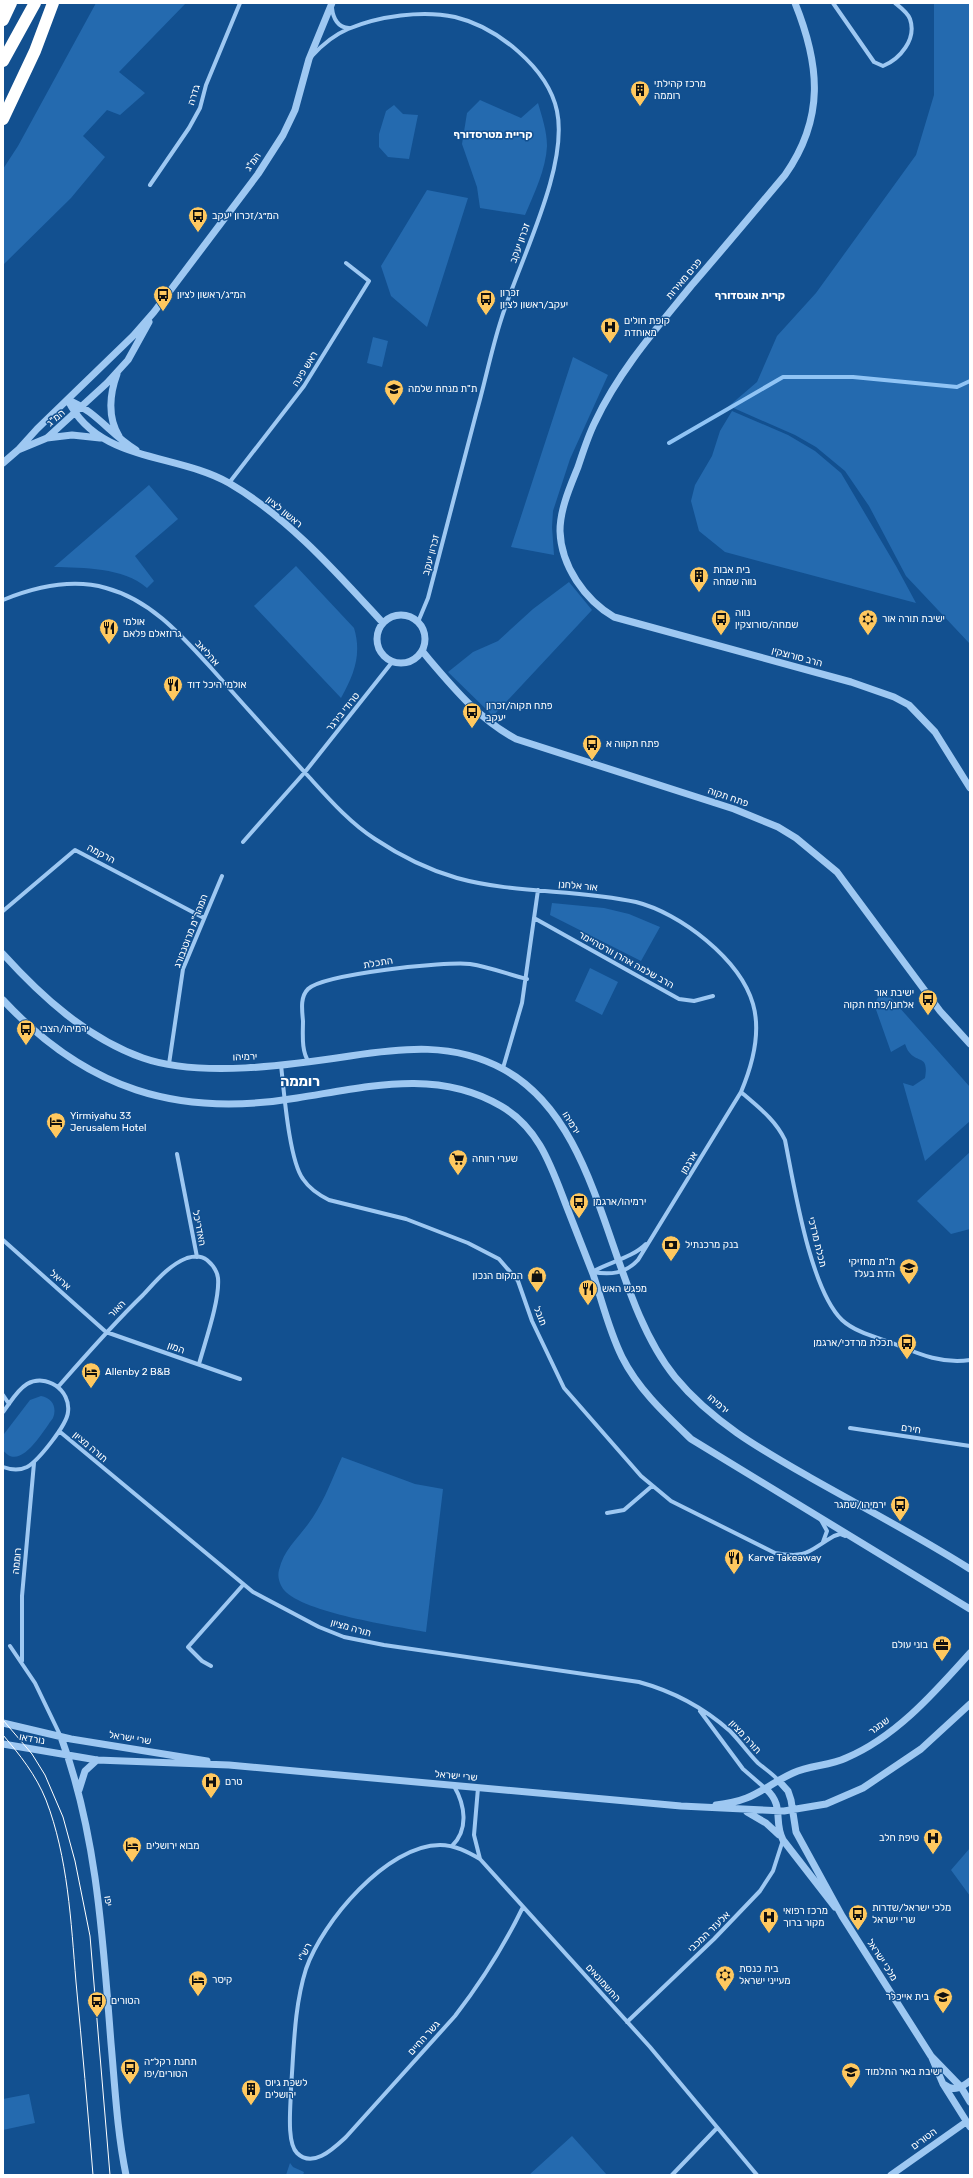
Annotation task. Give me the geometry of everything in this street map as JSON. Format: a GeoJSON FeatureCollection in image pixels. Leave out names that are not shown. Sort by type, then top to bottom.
{"type":"FeatureCollection","features":[{"type":"Feature","properties":{"kind":"highway"},"geometry":{"type":"LineString","coordinates":[[3,20],[12,3]]}},
{"type":"Feature","properties":{"kind":"highway"},"geometry":{"type":"LineString","coordinates":[[3,61],[35,3]]}},
{"type":"Feature","properties":{"kind":"highway"},"geometry":{"type":"LineString","coordinates":[[3,119],[35,51],[53,3]]}},
{"type":"Feature","properties":{"kind":"street","name":"גדרה"},"geometry":{"type":"LineString","coordinates":[[150,185],[189,128],[200,108],[206,85],[240,3]]}},
{"type":"Feature","properties":{"kind":"street"},"geometry":{"type":"LineString","coordinates":[[332,3],[333,15],[337,22],[342,27],[349,28]]}},
{"type":"Feature","properties":{"kind":"street","name":"המ\"ג"},"geometry":{"type":"LineString","coordinates":[[3,463],[116,354],[154,312],[258,174],[283,135],[295,110],[309,59],[332,3]]}},
{"type":"Feature","properties":{"kind":"street","name":"פנים מאירות"},"geometry":{"type":"LineString","coordinates":[[585,592],[568,565],[560,531],[562,514],[568,492],[595,422],[636,353],[785,175],[796,158],[804,141],[815,93],[813,62],[804,27],[795,3]]}},
{"type":"Feature","properties":{"kind":"street"},"geometry":{"type":"LineString","coordinates":[[833,3],[874,62],[883,66],[892,62],[909,43],[912,29],[910,18],[895,3]]}},
{"type":"Feature","properties":{"kind":"street","name":"זכרון יעקב"},"geometry":{"type":"LineString","coordinates":[[309,59],[326,43],[349,28],[415,13],[456,18],[478,25],[509,43],[542,79],[551,93],[557,110],[559,125],[556,164],[501,320],[428,598],[418,622]]}},
{"type":"Feature","properties":{"kind":"street","name":"ראש פינה"},"geometry":{"type":"LineString","coordinates":[[230,483],[304,386],[369,281],[346,263]]}},
{"type":"Feature","properties":{"kind":"street","name":"המ\"ג"},"geometry":{"type":"LineString","coordinates":[[18,450],[47,438],[84,406],[118,371],[136,347],[154,312]]}},
{"type":"Feature","properties":{"kind":"street"},"geometry":{"type":"LineString","coordinates":[[118,371],[112,391],[111,408],[115,427],[122,441]]}},
{"type":"Feature","properties":{"kind":"street","name":"ראשון לציון"},"geometry":{"type":"LineString","coordinates":[[68,400],[84,406],[122,441],[147,455]]}},
{"type":"Feature","properties":{"kind":"street","name":"ראשון לציון"},"geometry":{"type":"LineString","coordinates":[[68,400],[75,414],[103,438],[125,449],[192,467],[230,483],[284,523],[337,574],[383,623]]}},
{"type":"Feature","properties":{"kind":"street"},"geometry":{"type":"LineString","coordinates":[[47,438],[72,435],[103,438]]}},
{"type":"Feature","properties":{"kind":"street","name":"אהליאב"},"geometry":{"type":"LineString","coordinates":[[3,600],[30,591],[69,583],[105,587],[135,600],[152,610],[189,644],[305,772]]}},
{"type":"Feature","properties":{"kind":"street","name":"הרב סורוצקין"},"geometry":{"type":"LineString","coordinates":[[585,592],[600,609],[627,622],[858,684],[894,696],[915,710],[935,732],[970,788]]}},
{"type":"Feature","properties":{"kind":"street"},"geometry":{"type":"LineString","coordinates":[[404,615],[418,622],[425,636],[422,652],[409,662],[393,662],[386,658],[378,645],[377,637],[383,623],[389,618],[404,615]]}},
{"type":"Feature","properties":{"kind":"street","name":"פתח תקוה"},"geometry":{"type":"LineString","coordinates":[[422,652],[479,714],[497,729],[516,739],[734,808],[778,827],[796,838],[837,872],[940,1011],[970,1044]]}},
{"type":"Feature","properties":{"kind":"street","name":"טרודי בירגר"},"geometry":{"type":"LineString","coordinates":[[305,772],[393,662]]}},
{"type":"Feature","properties":{"kind":"street"},"geometry":{"type":"LineString","coordinates":[[243,842],[305,772]]}},
{"type":"Feature","properties":{"kind":"street","name":"אור אלחנן"},"geometry":{"type":"LineString","coordinates":[[305,772],[336,806],[373,838],[394,850],[456,877],[508,888],[602,896],[639,903],[660,911],[683,924],[706,940],[724,958],[748,992],[754,1007],[755,1042],[746,1080],[741,1092]]}},
{"type":"Feature","properties":{"kind":"street","name":"הרקמה"},"geometry":{"type":"LineString","coordinates":[[3,911],[75,850],[204,918]]}},
{"type":"Feature","properties":{"kind":"street","name":"המהר\"מ מרוטנבורג"},"geometry":{"type":"LineString","coordinates":[[169,1064],[184,969],[222,876]]}},
{"type":"Feature","properties":{"kind":"street"},"geometry":{"type":"LineString","coordinates":[[502,1068],[515,1030],[526,979],[538,890]]}},
{"type":"Feature","properties":{"kind":"street","name":"הרב שלמה אהרן וורטהיימר"},"geometry":{"type":"LineString","coordinates":[[534,918],[679,999],[694,1002],[714,996]]}},
{"type":"Feature","properties":{"kind":"street","name":"ירמיהו"},"geometry":{"type":"LineString","coordinates":[[3,954],[57,1008],[89,1031],[130,1053],[169,1064],[213,1067],[281,1065],[386,1050],[430,1048],[469,1054],[502,1068],[523,1082],[536,1094],[551,1112],[568,1137],[585,1170],[622,1272],[649,1336],[675,1376],[709,1411],[764,1451],[970,1569]]}},
{"type":"Feature","properties":{"kind":"street","name":"התכלת"},"geometry":{"type":"LineString","coordinates":[[309,1062],[305,1056],[302,1007],[304,994],[313,985],[330,980],[396,968],[449,964],[470,964],[526,979]]}},
{"type":"Feature","properties":{"kind":"street"},"geometry":{"type":"LineString","coordinates":[[3,1000],[61,1052],[97,1075],[114,1083],[154,1095],[193,1102],[244,1104],[285,1100],[390,1083],[422,1082],[467,1090],[502,1106],[524,1124],[542,1147],[592,1272],[622,1356],[633,1376],[661,1410],[691,1439],[970,1609]]}},
{"type":"Feature","properties":{"kind":"street","name":"תובל"},"geometry":{"type":"LineString","coordinates":[[281,1065],[285,1100],[298,1169],[303,1179],[320,1195],[347,1205],[406,1220],[434,1230],[489,1252],[508,1268],[518,1281],[532,1321],[564,1388],[652,1486],[671,1501],[775,1553],[792,1556],[806,1555],[823,1543],[840,1534],[853,1538]]}},
{"type":"Feature","properties":{"kind":"street","name":"ארגמן"},"geometry":{"type":"LineString","coordinates":[[622,1272],[638,1260],[741,1092]]}},
{"type":"Feature","properties":{"kind":"street","name":"תכלת מרדכי"},"geometry":{"type":"LineString","coordinates":[[741,1092],[769,1116],[779,1127],[785,1140],[813,1266],[832,1307],[843,1320],[855,1328],[930,1358],[949,1361],[970,1360]]}},
{"type":"Feature","properties":{"kind":"street","name":"האדריכל"},"geometry":{"type":"LineString","coordinates":[[177,1154],[197,1257],[204,1258],[212,1263],[218,1279],[215,1301],[200,1364]]}},
{"type":"Feature","properties":{"kind":"street","name":"אריאל"},"geometry":{"type":"LineString","coordinates":[[3,1240],[106,1332]]}},
{"type":"Feature","properties":{"kind":"street","name":"ארגמן"},"geometry":{"type":"LineString","coordinates":[[592,1272],[638,1251],[649,1241]]}},
{"type":"Feature","properties":{"kind":"street","name":"האור"},"geometry":{"type":"LineString","coordinates":[[58,1387],[106,1332],[163,1274],[177,1263],[188,1258],[197,1257]]}},
{"type":"Feature","properties":{"kind":"street"},"geometry":{"type":"LineString","coordinates":[[592,1272],[609,1275],[622,1272]]}},
{"type":"Feature","properties":{"kind":"street","name":"המון"},"geometry":{"type":"LineString","coordinates":[[106,1332],[240,1379]]}},
{"type":"Feature","properties":{"kind":"street"},"geometry":{"type":"LineString","coordinates":[[3,1412],[21,1389],[31,1382],[47,1381],[58,1387],[66,1396],[69,1408],[66,1420],[59,1431],[34,1462],[20,1469],[3,1467]]}},
{"type":"Feature","properties":{"kind":"street"},"geometry":{"type":"LineString","coordinates":[[3,1395],[9,1404]]}},
{"type":"Feature","properties":{"kind":"street","name":"חירם"},"geometry":{"type":"LineString","coordinates":[[850,1428],[970,1446]]}},
{"type":"Feature","properties":{"kind":"street","name":"תורה מציון"},"geometry":{"type":"LineString","coordinates":[[59,1431],[243,1585],[319,1627],[344,1637],[384,1645],[639,1682],[664,1690],[697,1708],[730,1731],[754,1759],[779,1781]]}},
{"type":"Feature","properties":{"kind":"street","name":"רוממה"},"geometry":{"type":"LineString","coordinates":[[22,1661],[22,1596],[34,1462]]}},
{"type":"Feature","properties":{"kind":"street"},"geometry":{"type":"LineString","coordinates":[[606,1513],[624,1510],[652,1486]]}},
{"type":"Feature","properties":{"kind":"street"},"geometry":{"type":"LineString","coordinates":[[817,1515],[827,1531],[823,1543]]}},
{"type":"Feature","properties":{"kind":"street"},"geometry":{"type":"LineString","coordinates":[[211,1666],[202,1661],[188,1647],[243,1585]]}},
{"type":"Feature","properties":{"kind":"street","name":"יפו"},"geometry":{"type":"LineString","coordinates":[[10,1646],[22,1661],[45,1701],[68,1756],[78,1794],[101,1924],[118,2123],[126,2175]]}},
{"type":"Feature","properties":{"kind":"street","name":"שמגר"},"geometry":{"type":"LineString","coordinates":[[779,1781],[805,1768],[846,1758],[878,1740],[918,1707],[970,1653]]}},
{"type":"Feature","properties":{"kind":"street"},"geometry":{"type":"LineString","coordinates":[[793,1810],[838,1800],[868,1786],[921,1749],[970,1704]]}},
{"type":"Feature","properties":{"kind":"street","name":"תורה מציון"},"geometry":{"type":"LineString","coordinates":[[697,1708],[718,1734],[742,1769],[766,1789]]}},
{"type":"Feature","properties":{"kind":"street","name":"נורדאו"},"geometry":{"type":"LineString","coordinates":[[3,1723],[51,1735]]}},
{"type":"Feature","properties":{"kind":"street","name":"שרי ישראל"},"geometry":{"type":"LineString","coordinates":[[51,1735],[229,1765]]}},
{"type":"Feature","properties":{"kind":"street","name":"נורדאו"},"geometry":{"type":"LineString","coordinates":[[3,1744],[58,1754]]}},
{"type":"Feature","properties":{"kind":"street","name":"שרי ישראל"},"geometry":{"type":"LineString","coordinates":[[58,1754],[97,1760],[229,1765],[681,1806],[743,1810],[793,1810]]}},
{"type":"Feature","properties":{"kind":"street"},"geometry":{"type":"LineString","coordinates":[[78,1794],[83,1775],[89,1766],[97,1760]]}},
{"type":"Feature","properties":{"kind":"street","name":"שרי ישראל"},"geometry":{"type":"LineString","coordinates":[[681,1806],[733,1803],[752,1798],[779,1781]]}},
{"type":"Feature","properties":{"kind":"street","name":"מלכי ישראל"},"geometry":{"type":"LineString","coordinates":[[779,1781],[788,1791],[793,1810],[796,1832],[842,1916],[931,2056],[943,2084],[969,2123]]}},
{"type":"Feature","properties":{"kind":"street"},"geometry":{"type":"LineString","coordinates":[[452,1846],[459,1836],[464,1820],[462,1803],[454,1786]]}},
{"type":"Feature","properties":{"kind":"street","name":"החשמונאים"},"geometry":{"type":"LineString","coordinates":[[478,1788],[474,1835],[480,1859],[627,2022],[758,2175]]}},
{"type":"Feature","properties":{"kind":"street","name":"מלכי ישראל"},"geometry":{"type":"LineString","coordinates":[[766,1789],[775,1800],[779,1811],[779,1830],[783,1840],[818,1888],[842,1916]]}},
{"type":"Feature","properties":{"kind":"street"},"geometry":{"type":"LineString","coordinates":[[743,1810],[766,1823],[783,1840]]}},
{"type":"Feature","properties":{"kind":"street","name":"אלעזר המכבי"},"geometry":{"type":"LineString","coordinates":[[627,2022],[724,1929],[760,1891],[773,1871],[783,1840]]}},
{"type":"Feature","properties":{"kind":"street","name":"רש\"י"},"geometry":{"type":"LineString","coordinates":[[312,2159],[300,2156],[296,2152],[292,2138],[290,2119],[295,2027],[307,1967],[322,1937],[342,1909],[377,1872],[392,1861],[412,1851],[439,1845],[452,1846],[480,1859]]}},
{"type":"Feature","properties":{"kind":"street","name":"גשר החיים"},"geometry":{"type":"LineString","coordinates":[[312,2159],[332,2151],[455,2016],[491,1968],[523,1907]]}},
{"type":"Feature","properties":{"kind":"street","name":"מלכי ישראל"},"geometry":{"type":"LineString","coordinates":[[931,2056],[962,2087],[970,2102]]}},
{"type":"Feature","properties":{"kind":"street"},"geometry":{"type":"LineString","coordinates":[[943,2084],[951,2089],[962,2087],[970,2081]]}},
{"type":"Feature","properties":{"kind":"street","name":"הטורים"},"geometry":{"type":"LineString","coordinates":[[891,2175],[969,2123]]}},
{"type":"Feature","properties":{"kind":"street"},"geometry":{"type":"LineString","coordinates":[[672,2175],[717,2128]]}},
{"type":"Feature","properties":{"kind":"shaded area"},"geometry":{"type":"Polygon","coordinates":[[[96,3],[186,3],[119,72],[145,93],[120,115],[107,110],[83,136],[105,157],[71,198],[3,265],[3,169],[18,146],[96,3]]]}},
{"type":"Feature","properties":{"kind":"shaded area"},"geometry":{"type":"Polygon","coordinates":[[[934,3],[970,3],[970,644],[906,576],[869,506],[845,471],[816,447],[795,435],[729,406],[757,382],[777,336],[816,293],[916,155],[934,95],[934,3]]]}},
{"type":"Feature","properties":{"kind":"shaded area"},"geometry":{"type":"Polygon","coordinates":[[[480,100],[521,118],[538,103],[546,135],[546,155],[539,181],[525,215],[480,208],[477,187],[462,144],[467,113],[480,100]]]}},
{"type":"Feature","properties":{"kind":"shaded area"},"geometry":{"type":"Polygon","coordinates":[[[394,105],[403,114],[418,115],[409,159],[388,157],[379,147],[379,134],[386,111],[394,105]]]}},
{"type":"Feature","properties":{"kind":"shaded area"},"geometry":{"type":"Polygon","coordinates":[[[427,190],[468,198],[427,327],[391,296],[381,266],[427,190]]]}},
{"type":"Feature","properties":{"kind":"shaded area"},"geometry":{"type":"Polygon","coordinates":[[[373,337],[388,341],[382,367],[367,363],[373,337]]]}},
{"type":"Feature","properties":{"kind":"shaded area"},"geometry":{"type":"Polygon","coordinates":[[[573,357],[608,375],[570,459],[553,511],[552,527],[554,555],[511,547],[573,357]]]}},
{"type":"Feature","properties":{"kind":"shaded area"},"geometry":{"type":"Polygon","coordinates":[[[732,411],[788,435],[815,451],[841,473],[916,603],[725,552],[699,531],[691,501],[695,485],[712,456],[720,431],[732,411]]]}},
{"type":"Feature","properties":{"kind":"shaded area"},"geometry":{"type":"Polygon","coordinates":[[[149,485],[178,519],[135,556],[154,581],[147,588],[137,581],[115,572],[54,567],[149,485]]]}},
{"type":"Feature","properties":{"kind":"shaded area"},"geometry":{"type":"Polygon","coordinates":[[[296,566],[354,628],[357,656],[350,681],[341,698],[254,606],[296,566]]]}},
{"type":"Feature","properties":{"kind":"shaded area"},"geometry":{"type":"Polygon","coordinates":[[[569,582],[592,610],[493,716],[448,672],[473,652],[498,641],[533,609],[569,582]]]}},
{"type":"Feature","properties":{"kind":"shaded area"},"geometry":{"type":"Polygon","coordinates":[[[552,903],[604,908],[629,914],[660,927],[641,961],[550,915],[552,903]]]}},
{"type":"Feature","properties":{"kind":"shaded area"},"geometry":{"type":"Polygon","coordinates":[[[590,968],[618,982],[602,1015],[575,1001],[590,968]]]}},
{"type":"Feature","properties":{"kind":"shaded area"},"geometry":{"type":"Polygon","coordinates":[[[879,996],[891,998],[970,1087],[970,1121],[925,1161],[903,1083],[913,1086],[925,1078],[926,1070],[924,1062],[912,1056],[905,1044],[891,1052],[874,1004],[879,996]]]}},
{"type":"Feature","properties":{"kind":"shaded area"},"geometry":{"type":"Polygon","coordinates":[[[970,1152],[970,1229],[951,1234],[917,1201],[970,1152]]]}},
{"type":"Feature","properties":{"kind":"shaded area"},"geometry":{"type":"Polygon","coordinates":[[[41,1396],[51,1401],[53,1404],[53,1418],[31,1448],[17,1457],[10,1456],[3,1450],[4,1434],[30,1400],[41,1396]]]}},
{"type":"Feature","properties":{"kind":"shaded area"},"geometry":{"type":"Polygon","coordinates":[[[342,1457],[415,1484],[443,1489],[426,1632],[330,1612],[295,1598],[281,1586],[278,1573],[281,1562],[293,1542],[317,1510],[329,1488],[342,1457]]]}},
{"type":"Feature","properties":{"kind":"shaded area"},"geometry":{"type":"Polygon","coordinates":[[[970,1848],[970,1896],[951,1870],[970,1848]]]}},
{"type":"Feature","properties":{"kind":"shaded area"},"geometry":{"type":"Polygon","coordinates":[[[29,2094],[35,2123],[3,2130],[3,2099],[29,2094]]]}},
{"type":"Feature","properties":{"kind":"shaded area"},"geometry":{"type":"Polygon","coordinates":[[[572,2136],[607,2175],[529,2175],[572,2136]]]}},
{"type":"Feature","properties":{"kind":"shaded area"},"geometry":{"type":"Polygon","coordinates":[[[290,2163],[293,2167],[304,2172],[303,2175],[286,2175],[290,2163]]]}},
{"type":"Feature","properties":{"kind":"waterway"},"geometry":{"type":"LineString","coordinates":[[669,443],[783,377],[853,377],[957,387],[970,381]]}},
{"type":"Feature","properties":{"kind":"tram line"},"geometry":{"type":"LineString","coordinates":[[3,1720],[32,1754],[45,1775],[63,1817],[75,1861],[90,1936],[110,2175]]}},
{"type":"Feature","properties":{"kind":"tram line"},"geometry":{"type":"LineString","coordinates":[[3,1735],[27,1766],[42,1791],[53,1822],[64,1867],[70,1913],[93,2175]]}},
{"type":"Feature","properties":{"kind":"place","name":"מרכז קהילתי רוממה"},"geometry":{"type":"Point","coordinates":[640,107]}},
{"type":"Feature","properties":{"kind":"place","name":"המ״ג/זכרון יעקב"},"geometry":{"type":"Point","coordinates":[198,233]}},
{"type":"Feature","properties":{"kind":"place","name":"המ״ג/ראשון לציון"},"geometry":{"type":"Point","coordinates":[163,312]}},
{"type":"Feature","properties":{"kind":"place","name":"זכרון יעקב/ראשון לציון"},"geometry":{"type":"Point","coordinates":[486,316]}},
{"type":"Feature","properties":{"kind":"place","name":"קופת חולים מאוחדת"},"geometry":{"type":"Point","coordinates":[610,344]}},
{"type":"Feature","properties":{"kind":"place","name":"ת\"ת מנחת שלמה"},"geometry":{"type":"Point","coordinates":[394,406]}},
{"type":"Feature","properties":{"kind":"place","name":"בית אבות נווה שמחה"},"geometry":{"type":"Point","coordinates":[699,593]}},
{"type":"Feature","properties":{"kind":"place","name":"נווה שמחה/סורוצקין"},"geometry":{"type":"Point","coordinates":[721,636]}},
{"type":"Feature","properties":{"kind":"place","name":"ישיבת תורה אור"},"geometry":{"type":"Point","coordinates":[868,636]}},
{"type":"Feature","properties":{"kind":"place","name":"אולמי גרוזאלם פלאם"},"geometry":{"type":"Point","coordinates":[109,645]}},
{"type":"Feature","properties":{"kind":"place","name":"אולמי היכל דוד"},"geometry":{"type":"Point","coordinates":[173,702]}},
{"type":"Feature","properties":{"kind":"place","name":"פתח תקוה/זכרון יעקב"},"geometry":{"type":"Point","coordinates":[472,729]}},
{"type":"Feature","properties":{"kind":"place","name":"פתח תקווה א"},"geometry":{"type":"Point","coordinates":[592,761]}},
{"type":"Feature","properties":{"kind":"place","name":"ישיבת אור אלחנן/פתח תקוה"},"geometry":{"type":"Point","coordinates":[928,1016]}},
{"type":"Feature","properties":{"kind":"place","name":"ירמיהו/הצבי"},"geometry":{"type":"Point","coordinates":[26,1046]}},
{"type":"Feature","properties":{"kind":"place","name":"Yirmiyahu 33 Jerusalem Hotel"},"geometry":{"type":"Point","coordinates":[56,1139]}},
{"type":"Feature","properties":{"kind":"place","name":"שערי רווחה"},"geometry":{"type":"Point","coordinates":[458,1176]}},
{"type":"Feature","properties":{"kind":"place","name":"ירמיהו/ארגמן"},"geometry":{"type":"Point","coordinates":[579,1219]}},
{"type":"Feature","properties":{"kind":"place","name":"בנק מרכנתיל"},"geometry":{"type":"Point","coordinates":[671,1262]}},
{"type":"Feature","properties":{"kind":"place","name":"ת\"ת מחזיקי הדת בעלז"},"geometry":{"type":"Point","coordinates":[909,1285]}},
{"type":"Feature","properties":{"kind":"place","name":"המקום הנכון"},"geometry":{"type":"Point","coordinates":[537,1293]}},
{"type":"Feature","properties":{"kind":"place","name":"מפגש האש"},"geometry":{"type":"Point","coordinates":[588,1306]}},
{"type":"Feature","properties":{"kind":"place","name":"תכלת מרדכי/ארגמן"},"geometry":{"type":"Point","coordinates":[907,1360]}},
{"type":"Feature","properties":{"kind":"place","name":"Allenby 2 B&B"},"geometry":{"type":"Point","coordinates":[91,1389]}},
{"type":"Feature","properties":{"kind":"place","name":"ירמיהו/שמגר"},"geometry":{"type":"Point","coordinates":[900,1522]}},
{"type":"Feature","properties":{"kind":"place","name":"Karve Takeaway"},"geometry":{"type":"Point","coordinates":[734,1575]}},
{"type":"Feature","properties":{"kind":"place","name":"בוני עולם"},"geometry":{"type":"Point","coordinates":[942,1662]}},
{"type":"Feature","properties":{"kind":"place","name":"טרם"},"geometry":{"type":"Point","coordinates":[211,1799]}},
{"type":"Feature","properties":{"kind":"place","name":"טיפת חלב"},"geometry":{"type":"Point","coordinates":[933,1855]}},
{"type":"Feature","properties":{"kind":"place","name":"מבוא ירושלים"},"geometry":{"type":"Point","coordinates":[132,1863]}},
{"type":"Feature","properties":{"kind":"place","name":"מלכי ישראל/שדרות שרי ישראל"},"geometry":{"type":"Point","coordinates":[858,1931]}},
{"type":"Feature","properties":{"kind":"place","name":"מרכז רפואי מקור ברוך"},"geometry":{"type":"Point","coordinates":[769,1934]}},
{"type":"Feature","properties":{"kind":"place","name":"בית כנסת מעייני ישראל"},"geometry":{"type":"Point","coordinates":[725,1992]}},
{"type":"Feature","properties":{"kind":"place","name":"קיסר"},"geometry":{"type":"Point","coordinates":[198,1997]}},
{"type":"Feature","properties":{"kind":"place","name":"בית אייכלר"},"geometry":{"type":"Point","coordinates":[943,2014]}},
{"type":"Feature","properties":{"kind":"place","name":"הטורים"},"geometry":{"type":"Point","coordinates":[97,2018]}},
{"type":"Feature","properties":{"kind":"place","name":"תחנת רקל״ה הטורים/יפו"},"geometry":{"type":"Point","coordinates":[130,2085]}},
{"type":"Feature","properties":{"kind":"place","name":"ישיבת באר התלמוד"},"geometry":{"type":"Point","coordinates":[851,2089]}},
{"type":"Feature","properties":{"kind":"place","name":"לשכת גיוס ירושלים"},"geometry":{"type":"Point","coordinates":[251,2106]}},
{"type":"Feature","properties":{"kind":"district","name":"קריית מטרסדורף"},"geometry":{"type":"Point","coordinates":[493,134]}},
{"type":"Feature","properties":{"kind":"district","name":"קרית אונסדורף"},"geometry":{"type":"Point","coordinates":[750,295]}},
{"type":"Feature","properties":{"kind":"district","name":"רוממה"},"geometry":{"type":"Point","coordinates":[300,1081]}}]}
